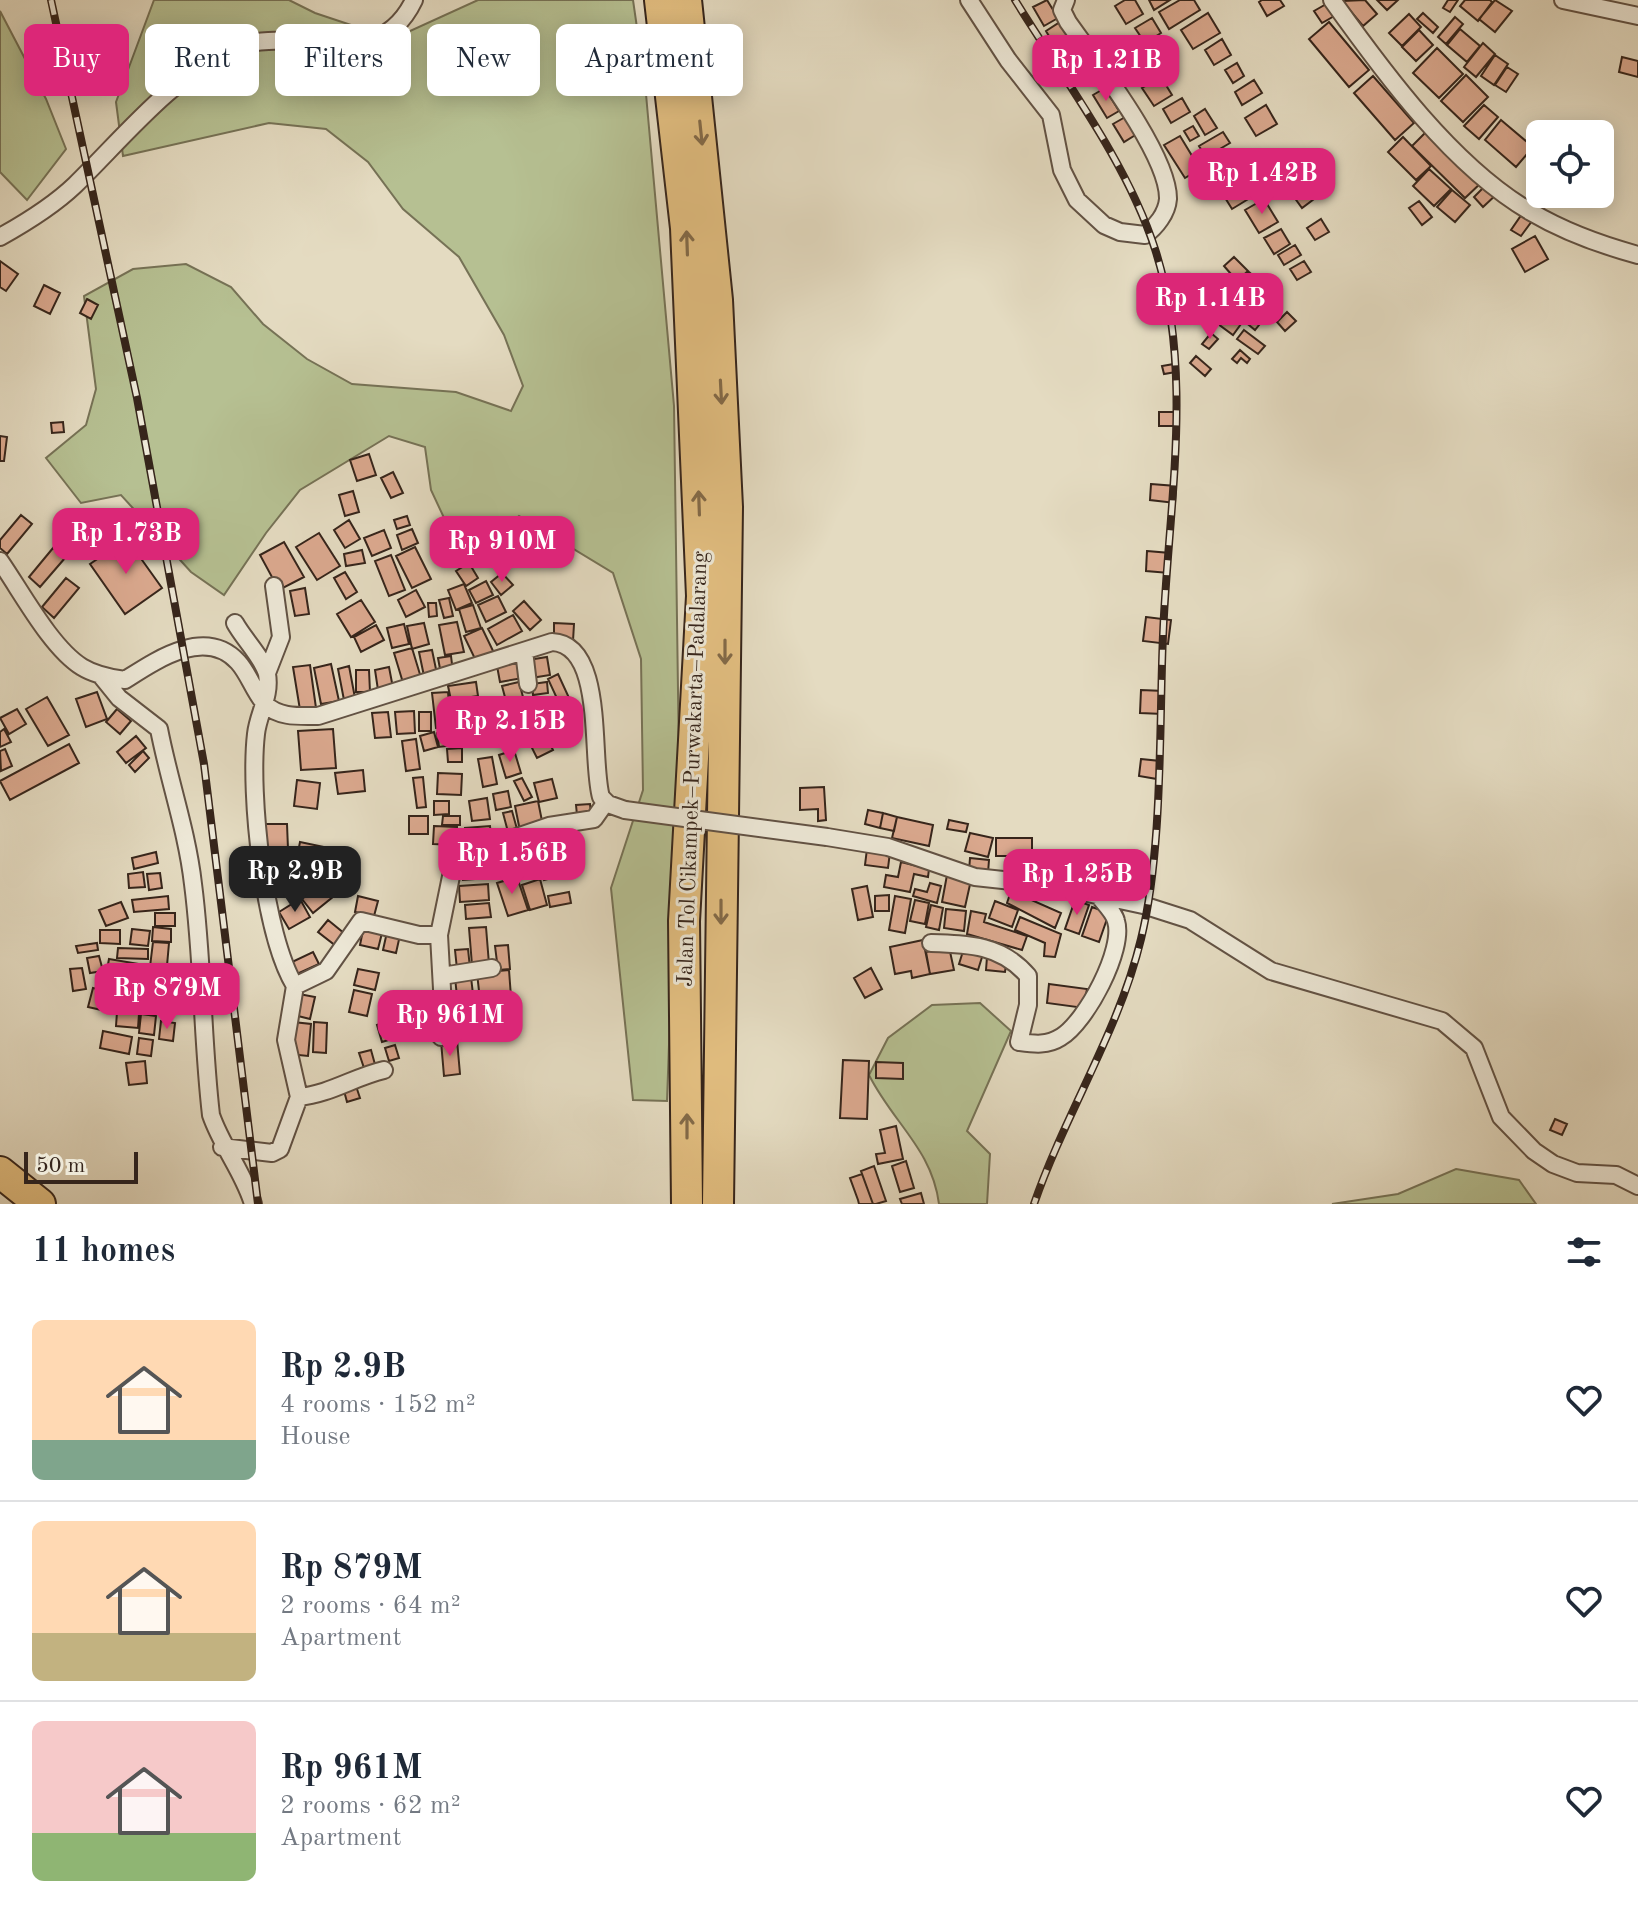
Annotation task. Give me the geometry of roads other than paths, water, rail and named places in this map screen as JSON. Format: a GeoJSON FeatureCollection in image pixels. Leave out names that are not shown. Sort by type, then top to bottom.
{"type":"FeatureCollection","features":[{"type":"Feature","properties":{"kind":"highway","name":"Jalan Tol Cikampek–Purwakarta–Padalarang"},"geometry":{"type":"LineString","coordinates":[[660,0],[686,228],[702,596],[684,921],[687,1204]]}},
{"type":"Feature","properties":{"kind":"highway","name":"Jalan Tol Cikampek–Purwakarta–Padalarang"},"geometry":{"type":"LineString","coordinates":[[686,0],[717,300],[727,507],[718,1204]]}},
{"type":"Feature","properties":{"kind":"highway"},"geometry":{"type":"LineString","coordinates":[[0,1172],[40,1204]]}},
{"type":"Feature","properties":{"kind":"street"},"geometry":{"type":"LineString","coordinates":[[0,237],[36,217],[74,186],[118,139],[190,77],[230,50],[254,41],[330,46],[373,39],[393,29],[414,0]]}},
{"type":"Feature","properties":{"kind":"street"},"geometry":{"type":"LineString","coordinates":[[969,0],[1008,60],[1051,115],[1062,170],[1077,200],[1104,225],[1120,232],[1145,235],[1163,214],[1167,192],[1150,146],[1068,22],[1062,10],[1066,0]]}},
{"type":"Feature","properties":{"kind":"street"},"geometry":{"type":"LineString","coordinates":[[1332,0],[1366,48],[1431,124],[1484,177],[1530,212],[1591,242],[1638,255]]}},
{"type":"Feature","properties":{"kind":"street"},"geometry":{"type":"LineString","coordinates":[[1563,0],[1638,16]]}},
{"type":"Feature","properties":{"kind":"street"},"geometry":{"type":"LineString","coordinates":[[0,561],[65,652],[80,666],[102,677],[125,680],[163,656],[191,646],[205,648],[235,658],[266,704],[289,716],[318,716],[558,642],[571,648],[584,663],[590,688],[598,783],[606,802],[625,810],[888,847],[975,877],[1050,885],[1190,920],[1271,971],[1442,1021],[1474,1048],[1501,1117],[1534,1151],[1553,1164],[1577,1173],[1616,1175],[1638,1186]]}},
{"type":"Feature","properties":{"kind":"street"},"geometry":{"type":"LineString","coordinates":[[222,1147],[272,1153],[280,1149],[299,1097],[287,1052],[295,986],[287,973],[271,913],[259,829],[256,731],[266,704],[267,673],[281,637],[274,586]]}},
{"type":"Feature","properties":{"kind":"street"},"geometry":{"type":"LineString","coordinates":[[235,623],[267,673]]}},
{"type":"Feature","properties":{"kind":"street"},"geometry":{"type":"LineString","coordinates":[[524,651],[528,684]]}},
{"type":"Feature","properties":{"kind":"street"},"geometry":{"type":"LineString","coordinates":[[102,677],[119,698],[159,729],[170,785],[184,826],[193,883],[204,1008],[204,1056],[211,1115],[222,1147],[239,1172],[253,1204]]}},
{"type":"Feature","properties":{"kind":"street"},"geometry":{"type":"LineString","coordinates":[[441,1037],[438,1011],[443,1007],[439,935],[456,852],[476,851],[549,826],[594,819],[606,802]]}},
{"type":"Feature","properties":{"kind":"street"},"geometry":{"type":"LineString","coordinates":[[931,943],[978,947],[1009,956],[1019,965],[1028,976],[1029,987],[1019,1042],[1042,1045],[1063,1037],[1087,1010],[1112,958],[1118,936],[1116,918],[1098,895]]}},
{"type":"Feature","properties":{"kind":"street"},"geometry":{"type":"LineString","coordinates":[[295,986],[326,971],[361,921],[419,935],[439,935]]}},
{"type":"Feature","properties":{"kind":"street"},"geometry":{"type":"LineString","coordinates":[[442,976],[492,968]]}},
{"type":"Feature","properties":{"kind":"street"},"geometry":{"type":"LineString","coordinates":[[299,1097],[322,1095],[357,1076],[384,1070]]}},
{"type":"Feature","properties":{"kind":"railway"},"geometry":{"type":"LineString","coordinates":[[51,0],[137,398],[204,764],[258,1204]]}},
{"type":"Feature","properties":{"kind":"railway"},"geometry":{"type":"LineString","coordinates":[[1015,0],[1111,153],[1143,217],[1167,296],[1174,344],[1176,392],[1176,440],[1163,635],[1157,828],[1148,904],[1141,939],[1119,1007],[1034,1204]]}}]}
